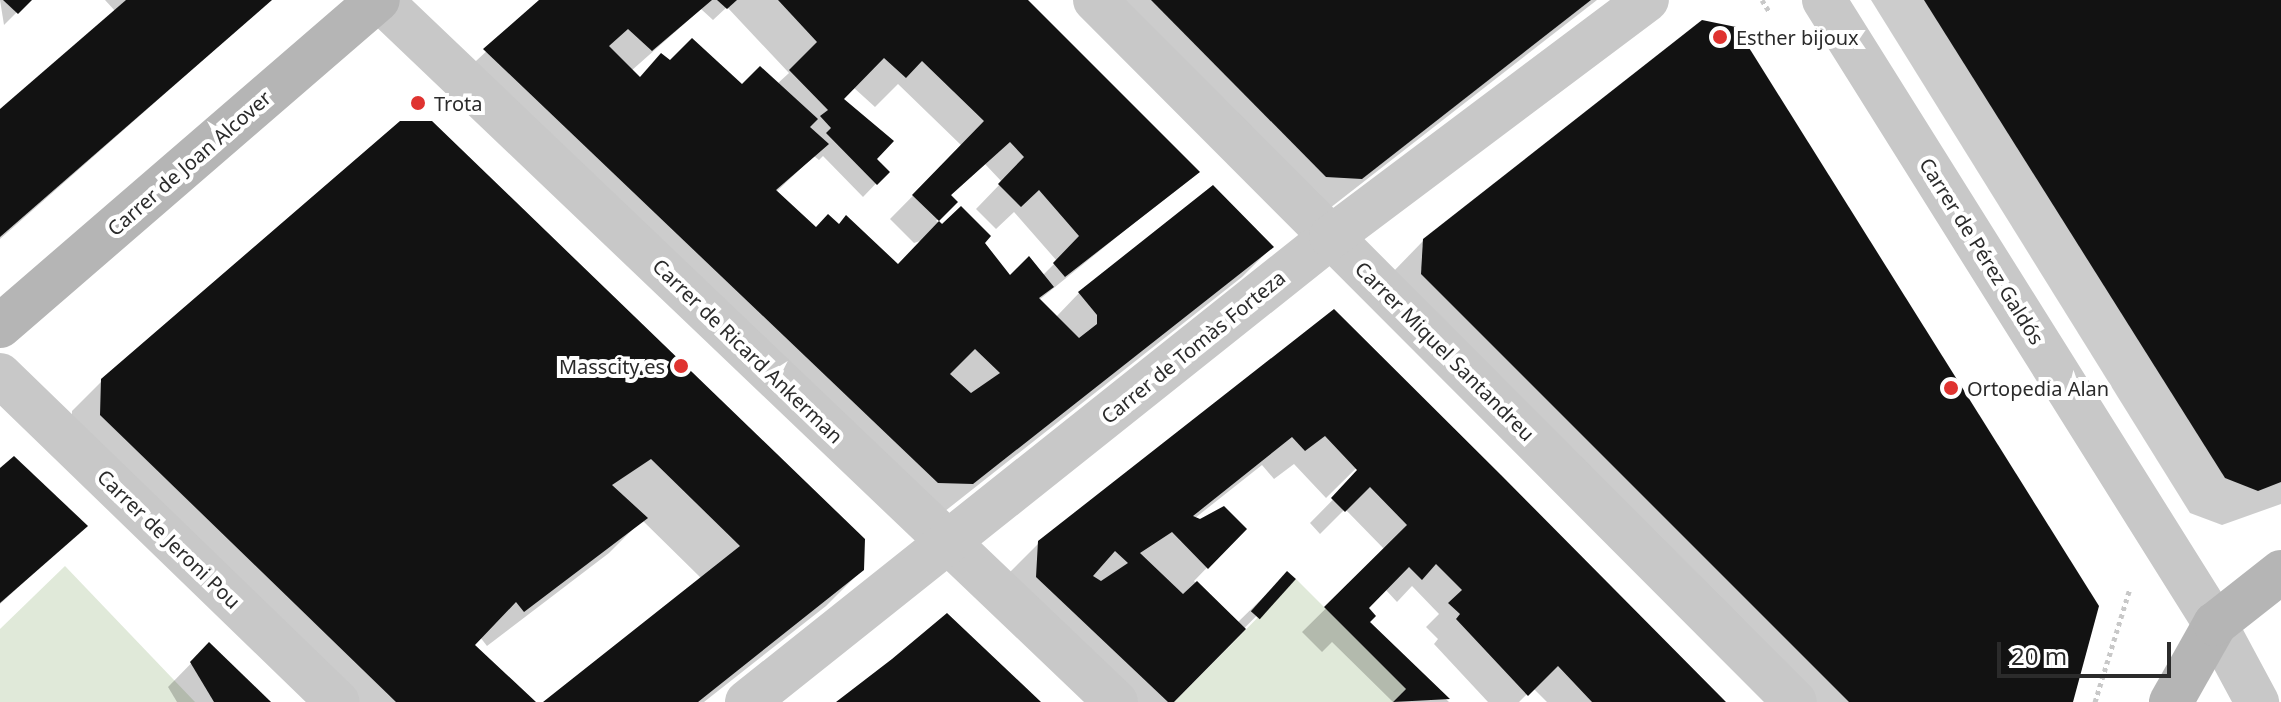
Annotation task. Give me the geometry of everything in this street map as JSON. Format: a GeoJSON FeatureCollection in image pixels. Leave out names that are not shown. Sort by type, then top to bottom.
{"type":"FeatureCollection","features":[{"type":"Feature","properties":{"kind":"street","name":"Carrer de Joan Alcover"},"geometry":{"type":"LineString","coordinates":[[0,326],[379,0]]}},
{"type":"Feature","properties":{"kind":"street","name":"Carrer de Ricard Ankerman"},"geometry":{"type":"LineString","coordinates":[[379,0],[1116,702]]}},
{"type":"Feature","properties":{"kind":"street","name":"Carrer Miquel Santandreu"},"geometry":{"type":"LineString","coordinates":[[1095,0],[1795,702]]}},
{"type":"Feature","properties":{"kind":"street","name":"Carrer de Tomàs Forteza"},"geometry":{"type":"LineString","coordinates":[[747,702],[1331,237],[1647,0]]}},
{"type":"Feature","properties":{"kind":"street","name":"Carrer de Pérez Galdós"},"geometry":{"type":"LineString","coordinates":[[1824,0],[2215,624],[2257,702]]}},
{"type":"Feature","properties":{"kind":"street","name":"Carrer de Jeroni Pou"},"geometry":{"type":"LineString","coordinates":[[0,375],[338,702]]}},
{"type":"Feature","properties":{"kind":"street"},"geometry":{"type":"LineString","coordinates":[[2171,702],[2215,624],[2281,572]]}},
{"type":"Feature","properties":{"kind":"path"},"geometry":{"type":"LineString","coordinates":[[2095,702],[2130,588],[2123,576]]}},
{"type":"Feature","properties":{"kind":"green space"},"geometry":{"type":"Polygon","coordinates":[[[65,566],[195,702],[0,702],[0,629],[65,566]]]}},
{"type":"Feature","properties":{"kind":"green space"},"geometry":{"type":"Polygon","coordinates":[[[1296,579],[1406,689],[1393,702],[1174,702],[1296,579]]]}},
{"type":"Feature","properties":{"kind":"building"},"geometry":{"type":"Polygon","coordinates":[[[3,0],[32,0],[18,14],[3,0]]]}},
{"type":"Feature","properties":{"kind":"building"},"geometry":{"type":"Polygon","coordinates":[[[126,0],[272,0],[0,237],[0,109],[126,0]]]}},
{"type":"Feature","properties":{"kind":"building"},"geometry":{"type":"Polygon","coordinates":[[[539,0],[712,0],[652,51],[628,29],[609,46],[640,77],[661,53],[670,60],[692,38],[742,84],[760,66],[818,119],[810,127],[829,144],[776,190],[816,227],[828,214],[839,224],[846,215],[898,264],[939,221],[942,224],[961,206],[991,236],[985,243],[1010,275],[1029,256],[1054,287],[1039,298],[1079,338],[1097,324],[1097,315],[1078,292],[1213,185],[1274,247],[973,484],[938,483],[483,49],[539,0]],[[975,349],[950,374],[971,393],[1000,373],[975,349]]]}},
{"type":"Feature","properties":{"kind":"building"},"geometry":{"type":"Polygon","coordinates":[[[717,0],[737,0],[727,9],[717,0]]]}},
{"type":"Feature","properties":{"kind":"building"},"geometry":{"type":"Polygon","coordinates":[[[778,0],[1028,0],[1200,172],[1065,277],[1053,263],[1079,236],[1039,190],[1021,207],[998,184],[1024,157],[1010,142],[951,195],[958,202],[939,221],[912,195],[984,121],[922,61],[906,78],[884,58],[844,99],[894,141],[877,159],[890,172],[877,185],[826,133],[831,128],[820,116],[828,110],[789,70],[817,42],[778,0]]]}},
{"type":"Feature","properties":{"kind":"building"},"geometry":{"type":"Polygon","coordinates":[[[1151,0],[1591,0],[1362,179],[1326,177],[1151,0]]]}},
{"type":"Feature","properties":{"kind":"building"},"geometry":{"type":"Polygon","coordinates":[[[1924,0],[2281,0],[2281,482],[2258,491],[2225,478],[1924,0]]]}},
{"type":"Feature","properties":{"kind":"building"},"geometry":{"type":"Polygon","coordinates":[[[1702,20],[1736,27],[2099,606],[2073,702],[1849,702],[1421,274],[1423,239],[1702,20]]]}},
{"type":"Feature","properties":{"kind":"building"},"geometry":{"type":"Polygon","coordinates":[[[400,121],[432,121],[865,539],[864,570],[698,702],[543,702],[740,546],[651,459],[612,485],[648,518],[524,612],[516,602],[475,645],[536,702],[396,702],[100,415],[101,379],[400,121]]]}},
{"type":"Feature","properties":{"kind":"building"},"geometry":{"type":"Polygon","coordinates":[[[1334,309],[1726,702],[1592,702],[1558,666],[1528,696],[1456,619],[1460,614],[1448,603],[1462,590],[1436,564],[1422,580],[1409,567],[1369,608],[1376,616],[1370,622],[1450,699],[1393,702],[1406,689],[1324,607],[1407,525],[1370,487],[1345,512],[1331,498],[1357,470],[1325,436],[1305,451],[1292,437],[1193,516],[1200,519],[1224,506],[1247,529],[1208,569],[1172,532],[1140,553],[1183,594],[1197,581],[1246,629],[1174,702],[1168,702],[1036,577],[1038,541],[1334,309]],[[1115,551],[1093,576],[1101,581],[1128,563],[1115,551]]]}},
{"type":"Feature","properties":{"kind":"building"},"geometry":{"type":"Polygon","coordinates":[[[14,456],[88,526],[0,603],[0,468],[14,456]]]}},
{"type":"Feature","properties":{"kind":"building"},"geometry":{"type":"Polygon","coordinates":[[[1287,571],[1296,579],[1260,619],[1251,611],[1287,571]]]}},
{"type":"Feature","properties":{"kind":"building"},"geometry":{"type":"Polygon","coordinates":[[[947,613],[1041,702],[836,702],[892,659],[947,613]]]}},
{"type":"Feature","properties":{"kind":"building"},"geometry":{"type":"Polygon","coordinates":[[[209,642],[271,702],[214,702],[190,662],[209,642]]]}},
{"type":"Feature","properties":{"kind":"place","name":"Esther bijoux"},"geometry":{"type":"Point","coordinates":[1720,37]}},
{"type":"Feature","properties":{"kind":"place","name":"Trota"},"geometry":{"type":"Point","coordinates":[418,103]}},
{"type":"Feature","properties":{"kind":"place","name":"Masscity.es"},"geometry":{"type":"Point","coordinates":[681,366]}},
{"type":"Feature","properties":{"kind":"place","name":"Ortopedia Alan"},"geometry":{"type":"Point","coordinates":[1951,388]}}]}
